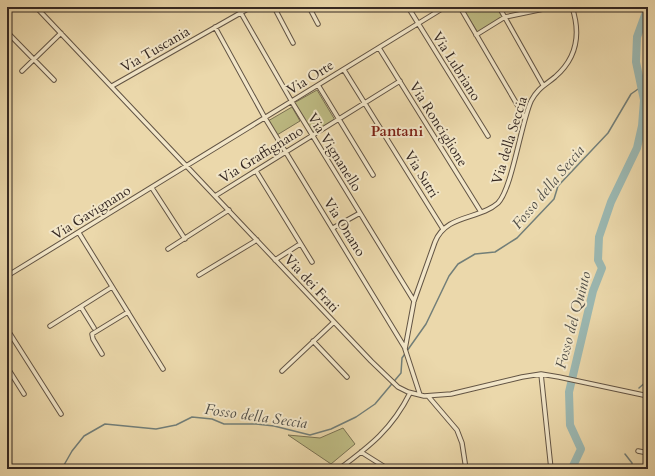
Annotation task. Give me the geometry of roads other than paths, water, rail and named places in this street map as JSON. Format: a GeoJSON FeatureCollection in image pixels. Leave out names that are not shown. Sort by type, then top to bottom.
{"type":"FeatureCollection","features":[{"type":"Feature","properties":{"kind":"street","name":"Via dei Frati"},"geometry":{"type":"LineString","coordinates":[[36,7],[395,385],[410,393],[428,396],[454,394],[519,377],[541,374],[567,378],[648,396]]}},
{"type":"Feature","properties":{"kind":"street","name":"Via Tuscania"},"geometry":{"type":"LineString","coordinates":[[112,86],[251,7]]}},
{"type":"Feature","properties":{"kind":"street"},"geometry":{"type":"LineString","coordinates":[[274,7],[293,43]]}},
{"type":"Feature","properties":{"kind":"street"},"geometry":{"type":"LineString","coordinates":[[309,7],[318,24]]}},
{"type":"Feature","properties":{"kind":"street","name":"Via Lubriano"},"geometry":{"type":"LineString","coordinates":[[408,7],[488,136]]}},
{"type":"Feature","properties":{"kind":"street","name":"Via Orte"},"geometry":{"type":"LineString","coordinates":[[187,166],[445,7]]}},
{"type":"Feature","properties":{"kind":"street"},"geometry":{"type":"LineString","coordinates":[[460,7],[526,118]]}},
{"type":"Feature","properties":{"kind":"street"},"geometry":{"type":"LineString","coordinates":[[499,7],[543,85]]}},
{"type":"Feature","properties":{"kind":"street"},"geometry":{"type":"LineString","coordinates":[[476,35],[505,17],[553,7]]}},
{"type":"Feature","properties":{"kind":"street","name":"Via della Seccia"},"geometry":{"type":"LineString","coordinates":[[443,229],[455,221],[496,205],[503,196],[531,101],[543,85],[565,67],[575,47],[577,28],[572,7]]}},
{"type":"Feature","properties":{"kind":"street","name":"Via Vignanello"},"geometry":{"type":"LineString","coordinates":[[241,13],[312,136],[414,301]]}},
{"type":"Feature","properties":{"kind":"street","name":"Via Onano"},"geometry":{"type":"LineString","coordinates":[[215,28],[285,152],[406,349]]}},
{"type":"Feature","properties":{"kind":"street"},"geometry":{"type":"LineString","coordinates":[[7,32],[54,80]]}},
{"type":"Feature","properties":{"kind":"street"},"geometry":{"type":"LineString","coordinates":[[22,71],[61,33]]}},
{"type":"Feature","properties":{"kind":"street","name":"Via Ronciglione"},"geometry":{"type":"LineString","coordinates":[[379,48],[481,212]]}},
{"type":"Feature","properties":{"kind":"street","name":"Via Sutri"},"geometry":{"type":"LineString","coordinates":[[344,70],[443,229]]}},
{"type":"Feature","properties":{"kind":"street","name":"Via Graffignano"},"geometry":{"type":"LineString","coordinates":[[215,196],[400,81]]}},
{"type":"Feature","properties":{"kind":"street"},"geometry":{"type":"LineString","coordinates":[[318,85],[373,175]]}},
{"type":"Feature","properties":{"kind":"street","name":"Via Gavignano"},"geometry":{"type":"LineString","coordinates":[[7,276],[187,166]]}},
{"type":"Feature","properties":{"kind":"street"},"geometry":{"type":"LineString","coordinates":[[256,171],[312,262]]}},
{"type":"Feature","properties":{"kind":"street"},"geometry":{"type":"LineString","coordinates":[[152,188],[185,239]]}},
{"type":"Feature","properties":{"kind":"street"},"geometry":{"type":"LineString","coordinates":[[168,249],[229,210]]}},
{"type":"Feature","properties":{"kind":"street"},"geometry":{"type":"LineString","coordinates":[[333,228],[360,213]]}},
{"type":"Feature","properties":{"kind":"street"},"geometry":{"type":"LineString","coordinates":[[420,395],[408,360],[406,349],[414,301],[436,239],[443,229]]}},
{"type":"Feature","properties":{"kind":"street"},"geometry":{"type":"LineString","coordinates":[[79,233],[163,369]]}},
{"type":"Feature","properties":{"kind":"street"},"geometry":{"type":"LineString","coordinates":[[199,275],[256,240]]}},
{"type":"Feature","properties":{"kind":"street"},"geometry":{"type":"LineString","coordinates":[[275,260],[300,244]]}},
{"type":"Feature","properties":{"kind":"street"},"geometry":{"type":"LineString","coordinates":[[50,326],[112,287]]}},
{"type":"Feature","properties":{"kind":"street"},"geometry":{"type":"LineString","coordinates":[[81,307],[94,328]]}},
{"type":"Feature","properties":{"kind":"street"},"geometry":{"type":"LineString","coordinates":[[102,354],[92,338],[92,334],[128,312]]}},
{"type":"Feature","properties":{"kind":"street"},"geometry":{"type":"LineString","coordinates":[[282,371],[334,322]]}},
{"type":"Feature","properties":{"kind":"street"},"geometry":{"type":"LineString","coordinates":[[7,329],[61,414]]}},
{"type":"Feature","properties":{"kind":"street"},"geometry":{"type":"LineString","coordinates":[[314,342],[347,376]]}},
{"type":"Feature","properties":{"kind":"street"},"geometry":{"type":"LineString","coordinates":[[7,367],[24,394]]}},
{"type":"Feature","properties":{"kind":"street"},"geometry":{"type":"LineString","coordinates":[[541,374],[551,469]]}},
{"type":"Feature","properties":{"kind":"street"},"geometry":{"type":"LineString","coordinates":[[339,469],[361,452],[389,426],[410,393]]}},
{"type":"Feature","properties":{"kind":"street"},"geometry":{"type":"LineString","coordinates":[[428,396],[457,430],[462,443],[466,469]]}},
{"type":"Feature","properties":{"kind":"street"},"geometry":{"type":"LineString","coordinates":[[638,451],[648,453]]}},
{"type":"Feature","properties":{"kind":"street"},"geometry":{"type":"LineString","coordinates":[[361,452],[388,469]]}},
{"type":"Feature","properties":{"kind":"street"},"geometry":{"type":"LineString","coordinates":[[7,466],[16,469]]}},
{"type":"Feature","properties":{"kind":"waterway","name":"Fosso del Quinto"},"geometry":{"type":"LineString","coordinates":[[575,469],[573,466],[581,449],[570,425],[569,392],[593,291],[602,268],[598,260],[599,237],[611,202],[637,148],[642,126],[644,100],[636,62],[637,37],[648,7]]}},
{"type":"Feature","properties":{"kind":"waterway","name":"Fosso della Seccia"},"geometry":{"type":"LineString","coordinates":[[55,469],[64,465],[72,451],[84,436],[105,424],[156,429],[176,425],[192,417],[212,419],[224,424],[256,424],[274,426],[310,435],[331,429],[356,417],[375,404],[401,373],[402,358],[426,324],[449,276],[458,264],[475,254],[495,252],[517,238],[554,199],[558,186],[608,133],[631,94],[641,87]]}},
{"type":"Feature","properties":{"kind":"waterway"},"geometry":{"type":"LineString","coordinates":[[639,388],[648,380]]}},
{"type":"Feature","properties":{"kind":"waterway"},"geometry":{"type":"LineString","coordinates":[[625,454],[632,463],[632,469]]}},
{"type":"Feature","properties":{"kind":"district","name":"Pantani"},"geometry":{"type":"Point","coordinates":[397,131]}}]}
